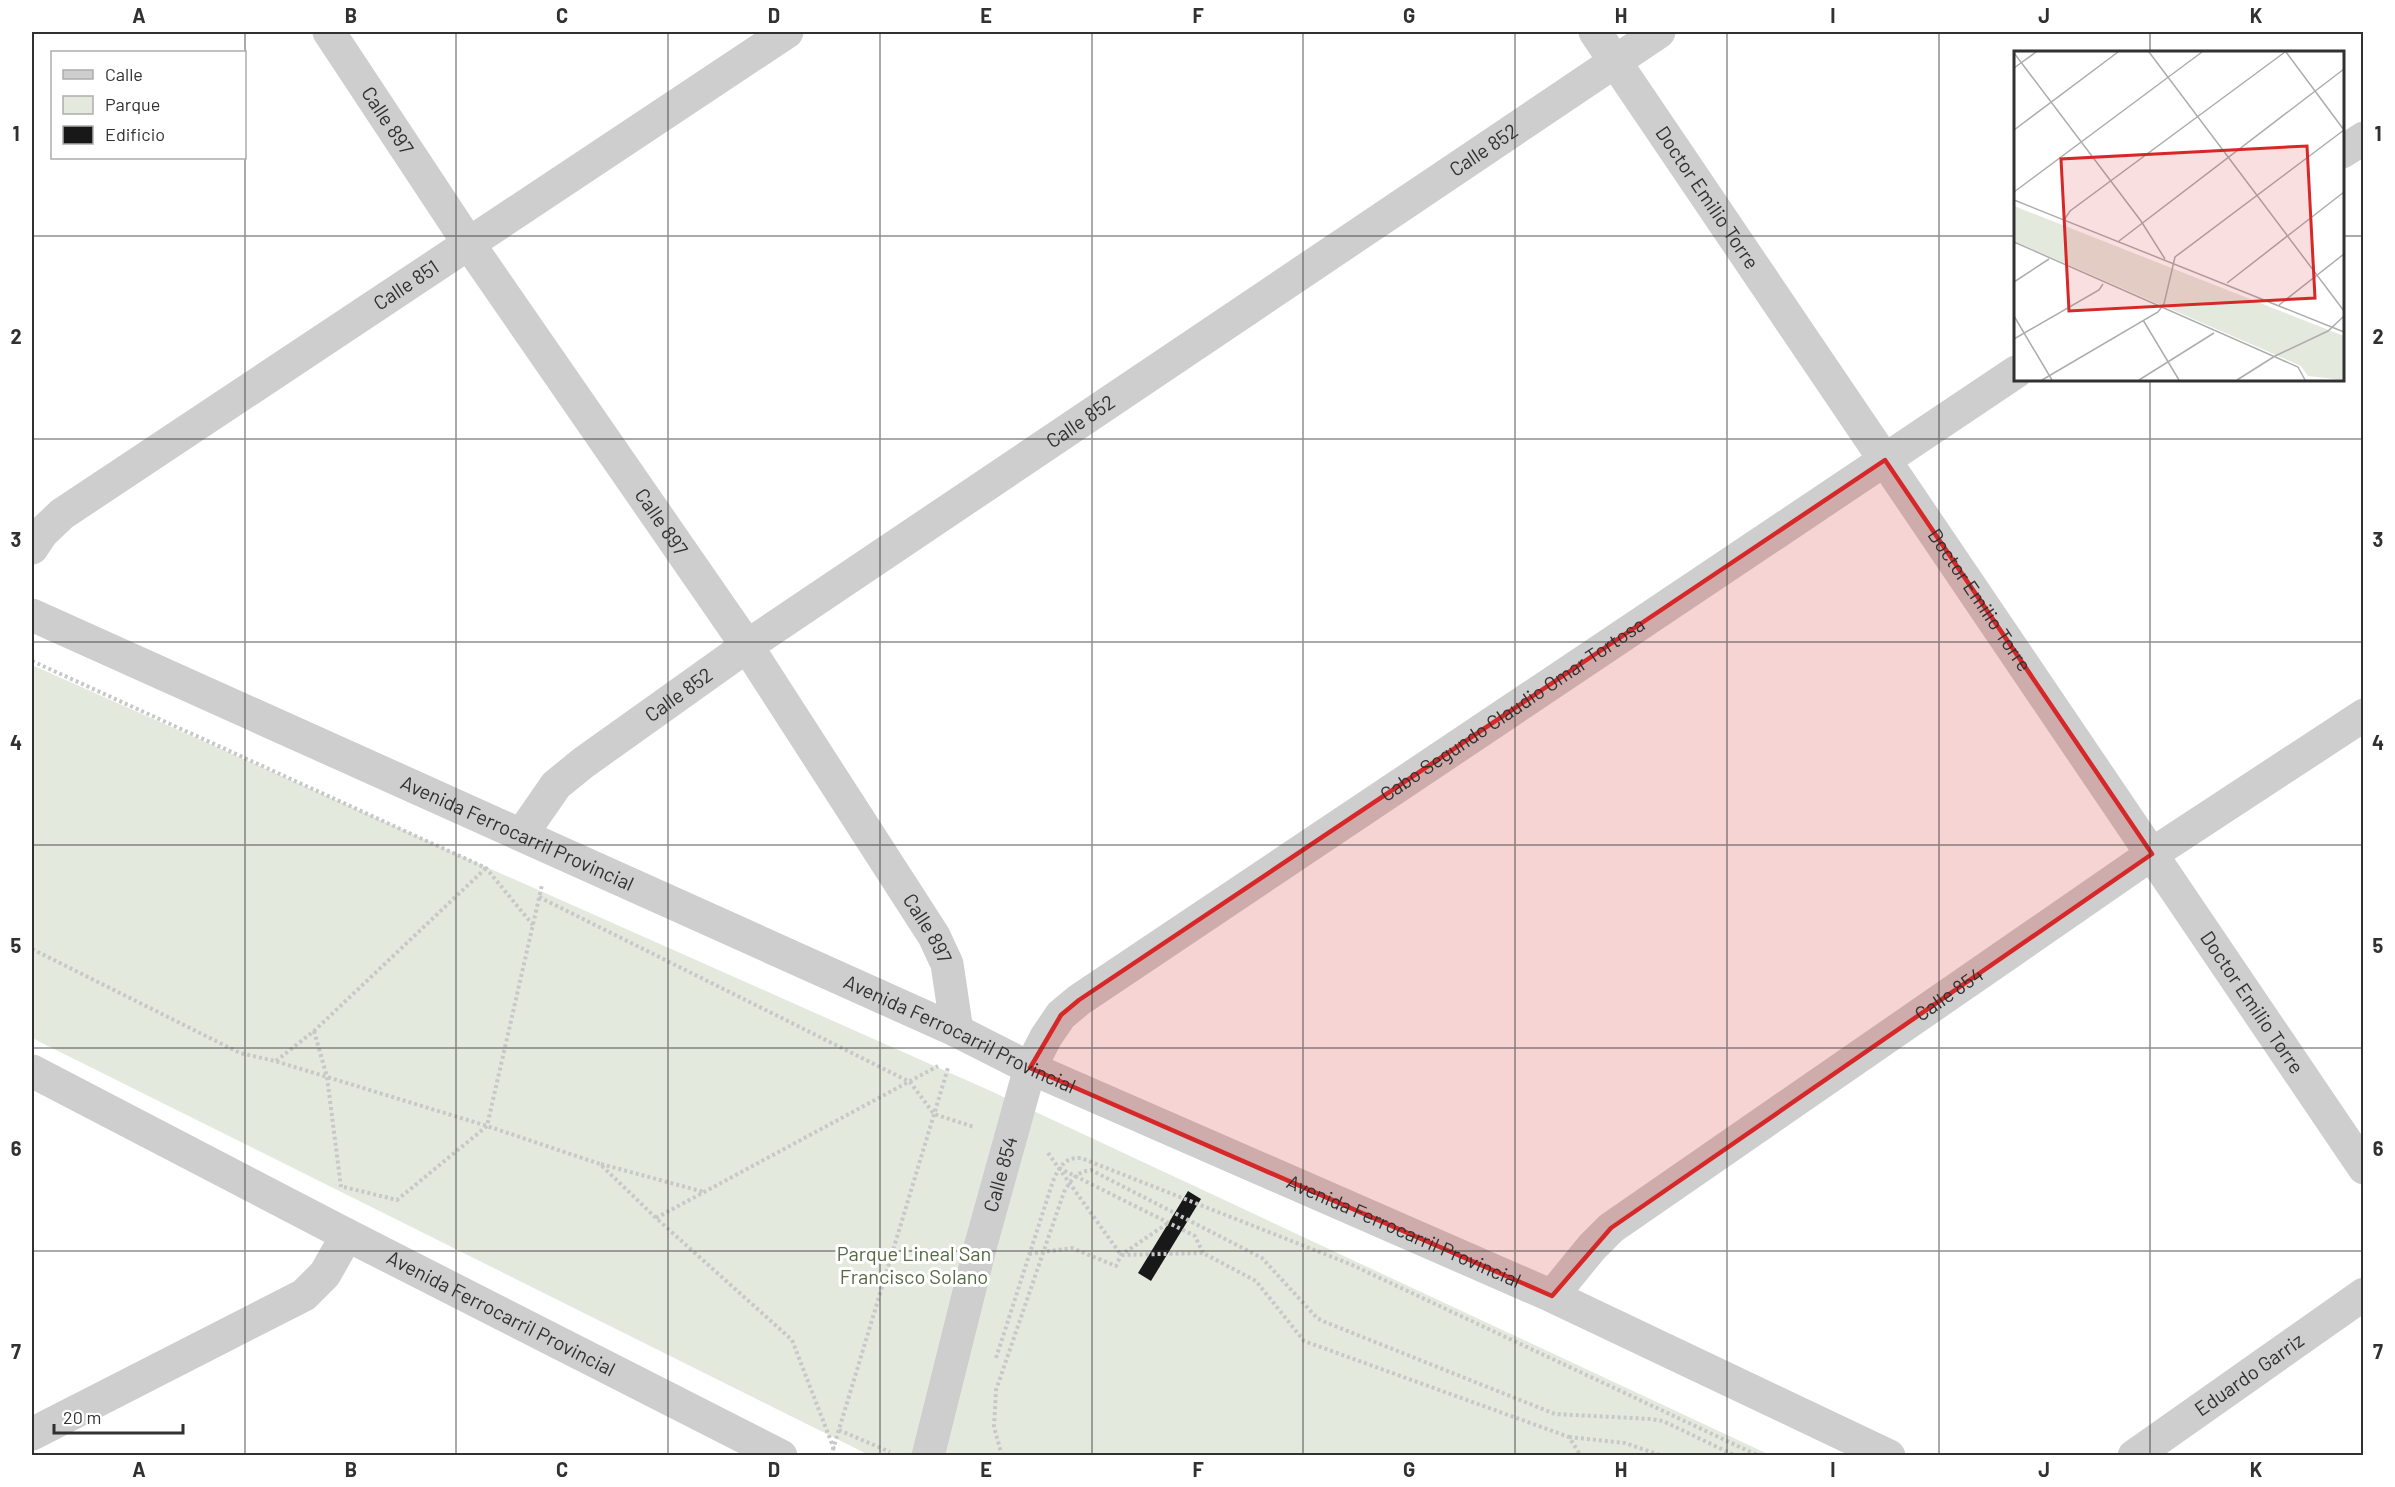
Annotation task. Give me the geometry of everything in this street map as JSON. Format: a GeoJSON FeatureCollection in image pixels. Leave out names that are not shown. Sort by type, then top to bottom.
{"type":"FeatureCollection","features":[{"type":"Feature","properties":{"kind":"street","name":"Calle 897"},"geometry":{"type":"LineString","coordinates":[[329,32],[469,244],[747,646],[934,936],[947,964],[954,1045]]}},
{"type":"Feature","properties":{"kind":"street","name":"Calle 851"},"geometry":{"type":"LineString","coordinates":[[32,548],[42,533],[62,514],[787,32]]}},
{"type":"Feature","properties":{"kind":"street","name":"Doctor Emilio Torre"},"geometry":{"type":"LineString","coordinates":[[1595,32],[2364,1168]]}},
{"type":"Feature","properties":{"kind":"street","name":"Calle 852"},"geometry":{"type":"LineString","coordinates":[[536,840],[556,785],[583,763],[747,646],[1659,32]]}},
{"type":"Feature","properties":{"kind":"street"},"geometry":{"type":"LineString","coordinates":[[2344,152],[2364,138]]}},
{"type":"Feature","properties":{"kind":"street","name":"Cabo Segundo Claudio Omar Tortosa"},"geometry":{"type":"LineString","coordinates":[[1030,1068],[1061,1016],[1079,1000],[2014,373]]}},
{"type":"Feature","properties":{"kind":"street","name":"Avenida Ferrocarril Provincial"},"geometry":{"type":"LineString","coordinates":[[32,615],[536,840],[954,1045],[1030,1068],[1552,1296],[1889,1455]]}},
{"type":"Feature","properties":{"kind":"street","name":"Calle 854"},"geometry":{"type":"LineString","coordinates":[[1552,1296],[1592,1246],[1611,1228],[2152,854],[2364,716]]}},
{"type":"Feature","properties":{"kind":"street","name":"Calle 854"},"geometry":{"type":"LineString","coordinates":[[928,1455],[981,1244],[1030,1068]]}},
{"type":"Feature","properties":{"kind":"street","name":"Avenida Ferrocarril Provincial"},"geometry":{"type":"LineString","coordinates":[[32,1071],[347,1236],[781,1455]]}},
{"type":"Feature","properties":{"kind":"street"},"geometry":{"type":"LineString","coordinates":[[32,1434],[304,1295],[325,1274],[347,1236]]}},
{"type":"Feature","properties":{"kind":"street","name":"Eduardo Garriz"},"geometry":{"type":"LineString","coordinates":[[2134,1455],[2364,1294]]}},
{"type":"Feature","properties":{"kind":"path"},"geometry":{"type":"LineString","coordinates":[[32,661],[486,868],[532,925]]}},
{"type":"Feature","properties":{"kind":"path"},"geometry":{"type":"LineString","coordinates":[[275,1061],[314,1031],[486,868],[536,840],[539,897],[487,1126],[398,1200],[341,1186]]}},
{"type":"Feature","properties":{"kind":"path"},"geometry":{"type":"LineString","coordinates":[[539,897],[910,1082],[934,1114],[1047,1151],[1121,1255]]}},
{"type":"Feature","properties":{"kind":"path"},"geometry":{"type":"LineString","coordinates":[[32,949],[240,1053],[275,1061],[487,1126],[600,1164],[705,1192]]}},
{"type":"Feature","properties":{"kind":"path"},"geometry":{"type":"LineString","coordinates":[[314,1031],[327,1077],[347,1236]]}},
{"type":"Feature","properties":{"kind":"path"},"geometry":{"type":"LineString","coordinates":[[656,1218],[910,1082],[954,1045]]}},
{"type":"Feature","properties":{"kind":"path"},"geometry":{"type":"LineString","coordinates":[[831,1455],[954,1045]]}},
{"type":"Feature","properties":{"kind":"path"},"geometry":{"type":"LineString","coordinates":[[993,1366],[1059,1168],[1073,1157],[1081,1158],[1350,1264],[1759,1455]]}},
{"type":"Feature","properties":{"kind":"path"},"geometry":{"type":"LineString","coordinates":[[600,1164],[656,1218],[792,1340],[834,1449]]}},
{"type":"Feature","properties":{"kind":"path"},"geometry":{"type":"LineString","coordinates":[[1059,1168],[1195,1236],[1203,1253]]}},
{"type":"Feature","properties":{"kind":"path"},"geometry":{"type":"LineString","coordinates":[[1002,1455],[994,1427],[996,1390],[1064,1192],[1075,1176],[1082,1171],[1091,1170],[1262,1258],[1317,1318],[1325,1322],[1555,1414],[1663,1421],[1736,1455]]}},
{"type":"Feature","properties":{"kind":"path"},"geometry":{"type":"LineString","coordinates":[[1029,1254],[1071,1248],[1116,1266],[1121,1255],[1168,1223]]}},
{"type":"Feature","properties":{"kind":"path"},"geometry":{"type":"LineString","coordinates":[[1121,1255],[1203,1253],[1256,1281],[1304,1341],[1569,1437],[1625,1443],[1663,1455]]}},
{"type":"Feature","properties":{"kind":"path"},"geometry":{"type":"LineString","coordinates":[[839,1430],[897,1455]]}},
{"type":"Feature","properties":{"kind":"path"},"geometry":{"type":"LineString","coordinates":[[1569,1437],[1581,1455]]}},
{"type":"Feature","properties":{"kind":"highlighted area"},"geometry":{"type":"Polygon","coordinates":[[[1885,460],[2152,854],[1611,1228],[1552,1296],[1030,1068],[1061,1015],[1079,1000],[1885,460]]]}},
{"type":"Feature","properties":{"kind":"green space","name":"Parque Lineal San Francisco Solano"},"geometry":{"type":"Polygon","coordinates":[[[32,665],[993,1092],[1770,1455],[869,1455],[32,1038],[32,665]]]}},
{"type":"Feature","properties":{"kind":"building"},"geometry":{"type":"Polygon","coordinates":[[[1188,1191],[1201,1199],[1151,1281],[1138,1273],[1188,1191]]]}}]}
